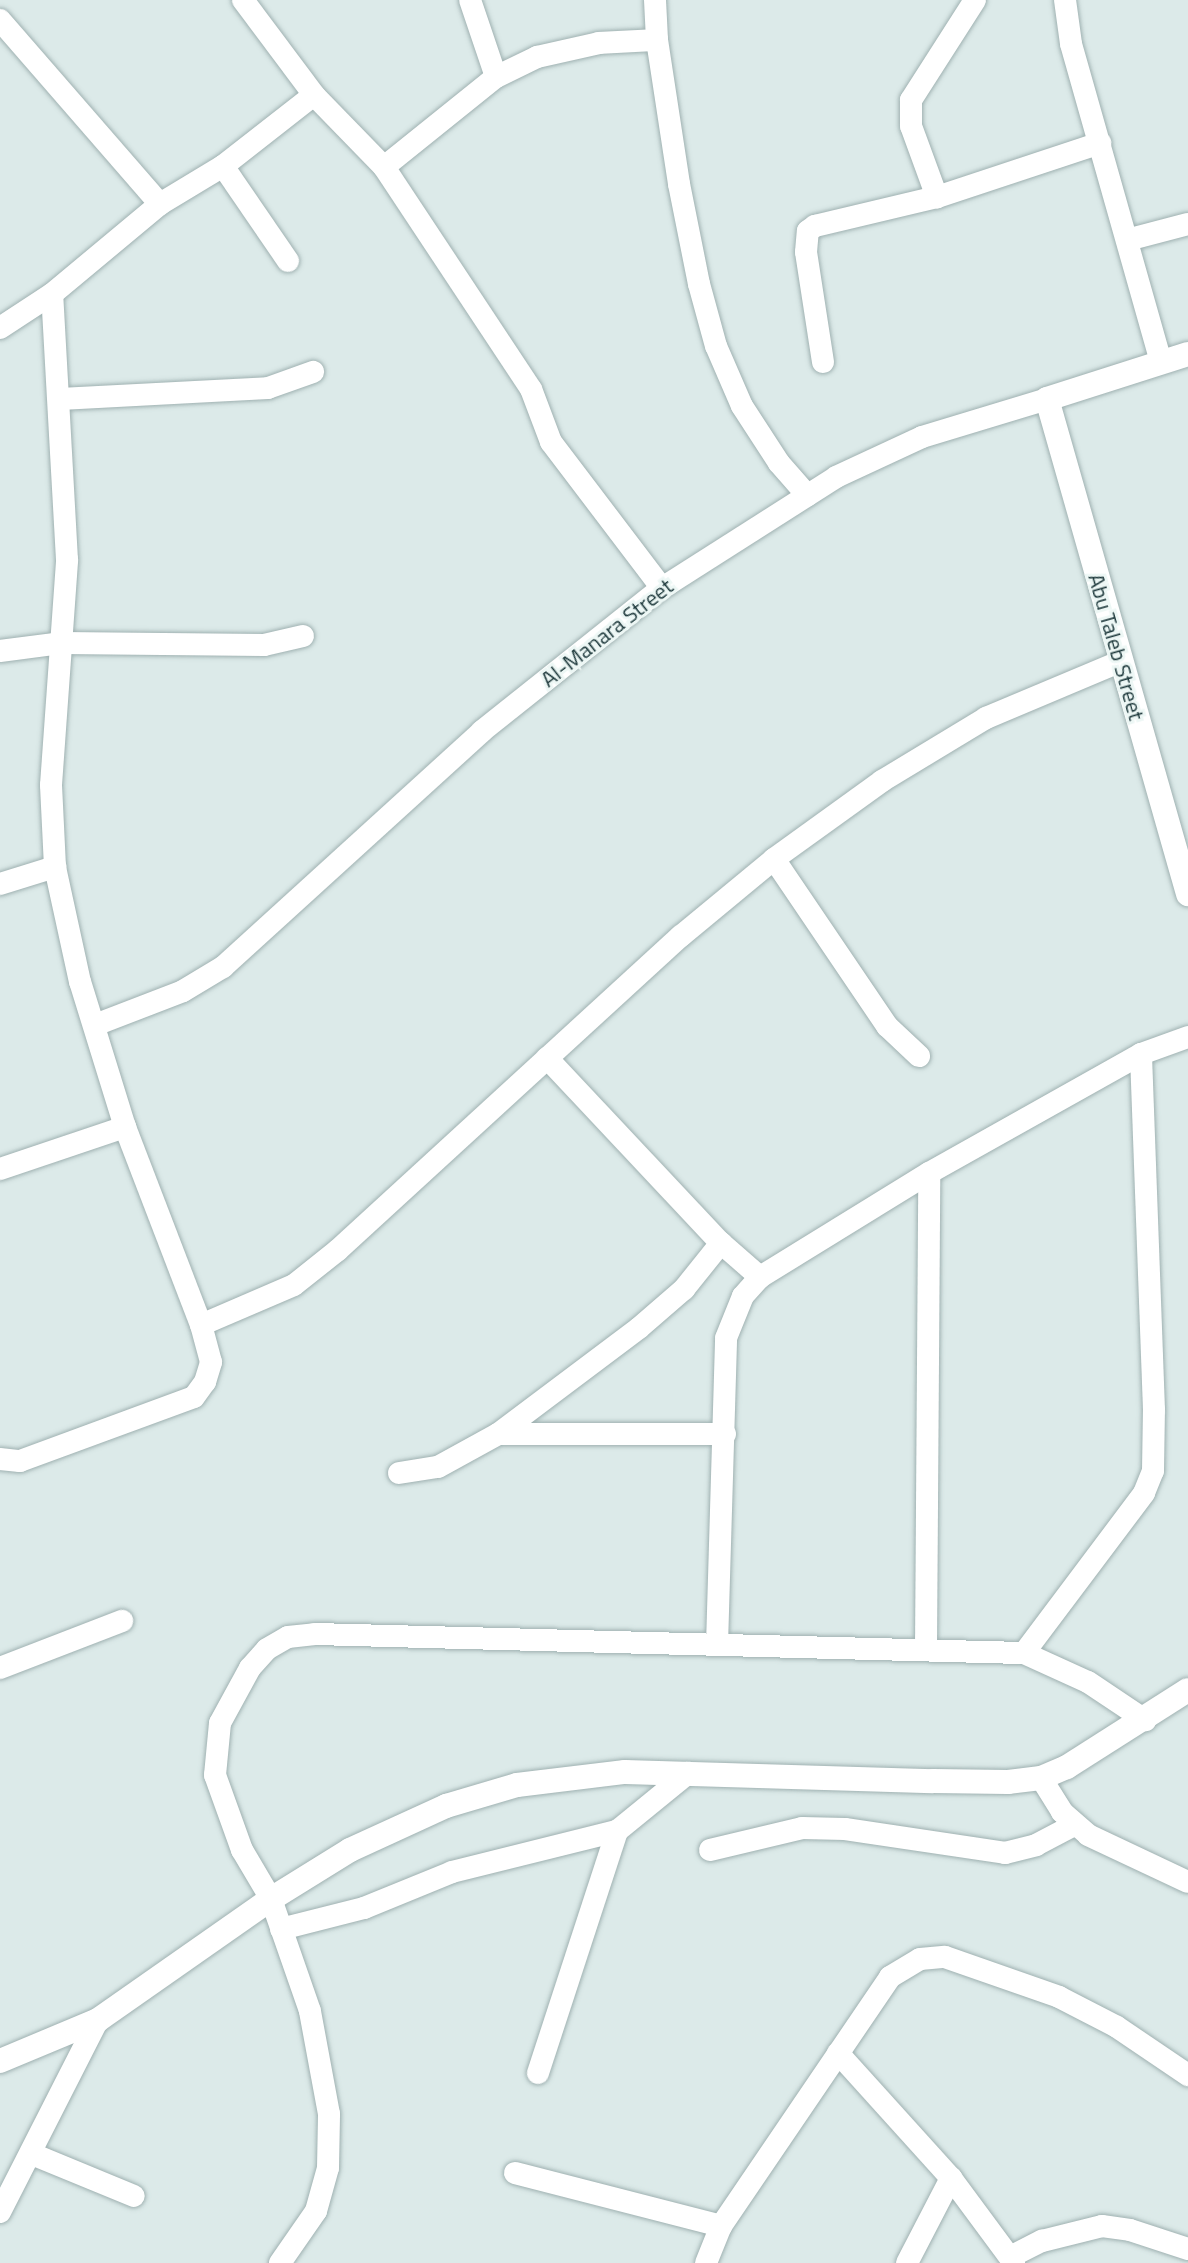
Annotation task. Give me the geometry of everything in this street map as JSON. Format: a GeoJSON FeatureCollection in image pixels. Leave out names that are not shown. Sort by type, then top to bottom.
{"type":"FeatureCollection","features":[{"type":"Feature","properties":{"kind":"street"},"geometry":{"type":"LineString","coordinates":[[243,0],[314,95],[384,167],[531,389],[551,442],[662,588]]}},
{"type":"Feature","properties":{"kind":"street"},"geometry":{"type":"LineString","coordinates":[[470,0],[496,77]]}},
{"type":"Feature","properties":{"kind":"street"},"geometry":{"type":"LineString","coordinates":[[655,0],[657,40],[679,184],[699,284],[716,346],[748,417],[779,463],[807,495]]}},
{"type":"Feature","properties":{"kind":"street"},"geometry":{"type":"LineString","coordinates":[[937,197],[911,126],[911,100],[975,0]]}},
{"type":"Feature","properties":{"kind":"street"},"geometry":{"type":"LineString","coordinates":[[1065,0],[1071,44],[1161,361]]}},
{"type":"Feature","properties":{"kind":"street"},"geometry":{"type":"LineString","coordinates":[[0,20],[160,204]]}},
{"type":"Feature","properties":{"kind":"street"},"geometry":{"type":"LineString","coordinates":[[384,167],[496,77],[537,57],[599,43],[657,40]]}},
{"type":"Feature","properties":{"kind":"street"},"geometry":{"type":"LineString","coordinates":[[0,328],[52,294],[160,204],[223,166],[314,95]]}},
{"type":"Feature","properties":{"kind":"street"},"geometry":{"type":"LineString","coordinates":[[823,362],[806,252],[808,231],[937,197],[1100,143]]}},
{"type":"Feature","properties":{"kind":"street"},"geometry":{"type":"LineString","coordinates":[[223,166],[288,261]]}},
{"type":"Feature","properties":{"kind":"street"},"geometry":{"type":"LineString","coordinates":[[1127,240],[1188,224]]}},
{"type":"Feature","properties":{"kind":"street"},"geometry":{"type":"LineString","coordinates":[[0,1459],[20,1461],[194,1397],[205,1382],[211,1362],[201,1325],[125,1127],[66,926],[55,867],[51,785],[67,560],[52,294]]}},
{"type":"Feature","properties":{"kind":"street","name":"Al-Manara Street"},"geometry":{"type":"LineString","coordinates":[[95,1025],[183,991],[223,967],[482,731],[662,588],[836,477],[922,437],[1188,354]]}},
{"type":"Feature","properties":{"kind":"street"},"geometry":{"type":"LineString","coordinates":[[60,399],[268,388],[313,372]]}},
{"type":"Feature","properties":{"kind":"street","name":"Abu Taleb Street"},"geometry":{"type":"LineString","coordinates":[[1047,399],[1119,662],[1183,862],[1188,894]]}},
{"type":"Feature","properties":{"kind":"street"},"geometry":{"type":"LineString","coordinates":[[0,651],[62,643],[264,645],[303,636]]}},
{"type":"Feature","properties":{"kind":"street"},"geometry":{"type":"LineString","coordinates":[[201,1325],[294,1285],[338,1250],[681,936],[774,859],[882,781],[986,718],[1119,662]]}},
{"type":"Feature","properties":{"kind":"street"},"geometry":{"type":"LineString","coordinates":[[774,859],[887,1026],[919,1056]]}},
{"type":"Feature","properties":{"kind":"street"},"geometry":{"type":"LineString","coordinates":[[0,884],[55,867]]}},
{"type":"Feature","properties":{"kind":"street"},"geometry":{"type":"LineString","coordinates":[[717,1645],[726,1338],[743,1296],[760,1277],[929,1173],[1141,1054],[1188,1037]]}},
{"type":"Feature","properties":{"kind":"street"},"geometry":{"type":"LineString","coordinates":[[1024,1653],[1144,1493],[1153,1471],[1154,1410],[1141,1054]]}},
{"type":"Feature","properties":{"kind":"street"},"geometry":{"type":"LineString","coordinates":[[547,1058],[721,1243],[760,1277]]}},
{"type":"Feature","properties":{"kind":"street"},"geometry":{"type":"LineString","coordinates":[[0,1169],[125,1127]]}},
{"type":"Feature","properties":{"kind":"street"},"geometry":{"type":"LineString","coordinates":[[926,1648],[929,1173]]}},
{"type":"Feature","properties":{"kind":"street"},"geometry":{"type":"LineString","coordinates":[[399,1473],[438,1467],[498,1434],[684,1289],[721,1243]]}},
{"type":"Feature","properties":{"kind":"street"},"geometry":{"type":"LineString","coordinates":[[498,1434],[725,1434]]}},
{"type":"Feature","properties":{"kind":"street"},"geometry":{"type":"LineString","coordinates":[[0,1668],[122,1621]]}},
{"type":"Feature","properties":{"kind":"street"},"geometry":{"type":"LineString","coordinates":[[280,2263],[316,2211],[328,2168],[329,2114],[310,2011],[271,1899],[232,1829],[215,1775],[220,1723],[250,1668],[267,1649],[288,1637],[315,1634],[1024,1653],[1088,1682],[1145,1720]]}},
{"type":"Feature","properties":{"kind":"street"},"geometry":{"type":"LineString","coordinates":[[0,2061],[98,2020],[271,1899],[350,1850],[446,1806],[517,1785],[576,1777],[688,1773],[933,1781],[1008,1782],[1041,1778],[1067,1767],[1188,1690]]}},
{"type":"Feature","properties":{"kind":"street"},"geometry":{"type":"LineString","coordinates":[[281,1929],[364,1908],[452,1872],[617,1831],[688,1773]]}},
{"type":"Feature","properties":{"kind":"street"},"geometry":{"type":"LineString","coordinates":[[1041,1778],[1074,1825],[1129,1857],[1188,1882]]}},
{"type":"Feature","properties":{"kind":"street"},"geometry":{"type":"LineString","coordinates":[[710,1850],[802,1828],[845,1829],[1005,1853],[1036,1845],[1074,1825]]}},
{"type":"Feature","properties":{"kind":"street"},"geometry":{"type":"LineString","coordinates":[[538,2073],[617,1831]]}},
{"type":"Feature","properties":{"kind":"street"},"geometry":{"type":"LineString","coordinates":[[706,2263],[721,2226],[890,1977],[904,1966],[932,1956],[1020,1981],[1117,2027],[1188,2075]]}},
{"type":"Feature","properties":{"kind":"street"},"geometry":{"type":"LineString","coordinates":[[0,2212],[98,2020]]}},
{"type":"Feature","properties":{"kind":"street"},"geometry":{"type":"LineString","coordinates":[[838,2053],[951,2178],[1012,2260],[1042,2241],[1102,2226],[1130,2230],[1188,2249]]}},
{"type":"Feature","properties":{"kind":"street"},"geometry":{"type":"LineString","coordinates":[[32,2154],[134,2196]]}},
{"type":"Feature","properties":{"kind":"street"},"geometry":{"type":"LineString","coordinates":[[515,2173],[721,2226]]}},
{"type":"Feature","properties":{"kind":"street"},"geometry":{"type":"LineString","coordinates":[[907,2263],[951,2178]]}}]}
